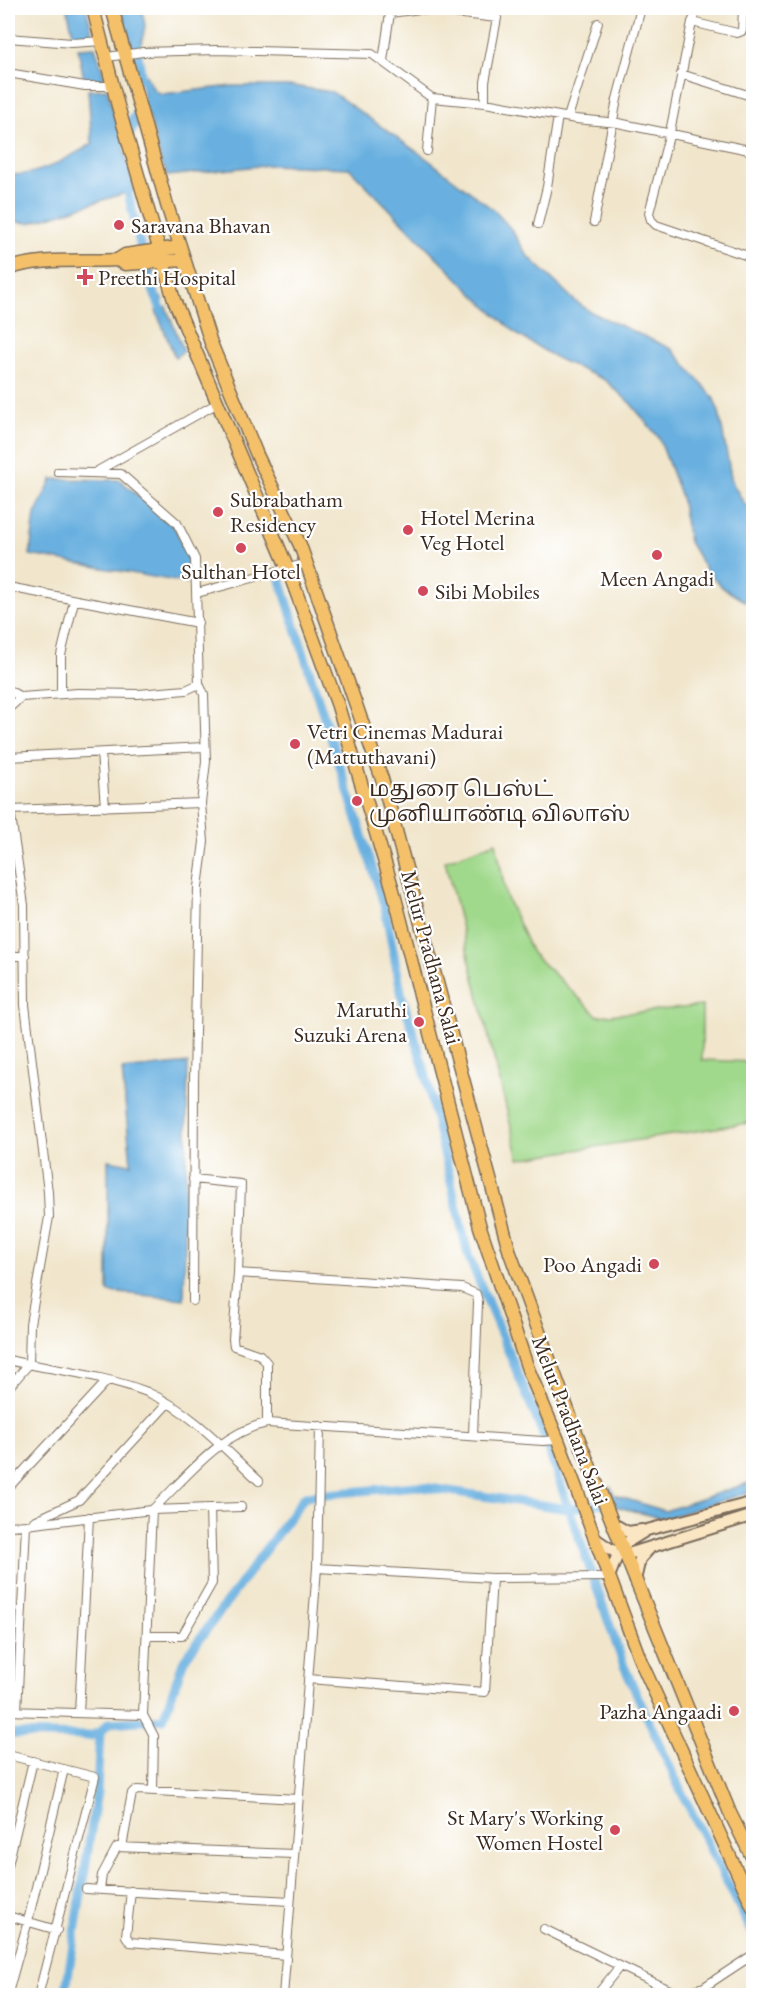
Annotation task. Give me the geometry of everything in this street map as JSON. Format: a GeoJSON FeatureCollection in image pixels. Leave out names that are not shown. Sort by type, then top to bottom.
{"type":"FeatureCollection","features":[{"type":"Feature","properties":{"kind":"main road","name":"Melur Pradhana Salai"},"geometry":{"type":"LineString","coordinates":[[93,8],[99,41],[107,57],[110,86],[118,106],[174,300],[216,404],[287,567],[338,706],[393,890],[480,1227],[528,1369],[558,1440],[594,1538],[606,1578],[641,1662],[753,1909]]}},
{"type":"Feature","properties":{"kind":"main road","name":"Melur Pradhana Salai"},"geometry":{"type":"LineString","coordinates":[[112,8],[128,54],[136,93],[180,248],[211,343],[257,455],[307,563],[386,793],[510,1253],[621,1552],[635,1580],[730,1813],[753,1861]]}},
{"type":"Feature","properties":{"kind":"main road"},"geometry":{"type":"LineString","coordinates":[[162,256],[180,248]]}},
{"type":"Feature","properties":{"kind":"main road"},"geometry":{"type":"LineString","coordinates":[[8,257],[13,267],[117,260],[126,264],[142,258],[162,256],[184,260]]}},
{"type":"Feature","properties":{"kind":"main road"},"geometry":{"type":"LineString","coordinates":[[612,1523],[628,1532],[647,1530],[753,1502]]}},
{"type":"Feature","properties":{"kind":"main road"},"geometry":{"type":"LineString","coordinates":[[594,1538],[621,1552],[652,1546],[753,1515]]}},
{"type":"Feature","properties":{"kind":"main road"},"geometry":{"type":"LineString","coordinates":[[606,1578],[621,1552],[647,1530]]}},
{"type":"Feature","properties":{"kind":"main road"},"geometry":{"type":"LineString","coordinates":[[635,1580],[640,1558],[652,1546]]}},
{"type":"Feature","properties":{"kind":"street"},"geometry":{"type":"LineString","coordinates":[[485,103],[485,82],[499,8]]}},
{"type":"Feature","properties":{"kind":"street"},"geometry":{"type":"LineString","coordinates":[[594,222],[613,122],[641,8]]}},
{"type":"Feature","properties":{"kind":"street"},"geometry":{"type":"LineString","coordinates":[[699,8],[692,22],[670,132],[649,213],[651,220],[684,236],[753,258]]}},
{"type":"Feature","properties":{"kind":"street"},"geometry":{"type":"LineString","coordinates":[[692,22],[737,33],[744,27],[743,8]]}},
{"type":"Feature","properties":{"kind":"street"},"geometry":{"type":"LineString","coordinates":[[383,61],[390,13],[420,9],[497,18]]}},
{"type":"Feature","properties":{"kind":"street"},"geometry":{"type":"LineString","coordinates":[[568,117],[598,23]]}},
{"type":"Feature","properties":{"kind":"street"},"geometry":{"type":"LineString","coordinates":[[8,38],[72,43],[99,41]]}},
{"type":"Feature","properties":{"kind":"street"},"geometry":{"type":"LineString","coordinates":[[107,57],[143,52],[216,50],[372,54],[432,98],[485,103],[558,116],[613,122],[753,151]]}},
{"type":"Feature","properties":{"kind":"street"},"geometry":{"type":"LineString","coordinates":[[8,73],[86,86],[110,86]]}},
{"type":"Feature","properties":{"kind":"street"},"geometry":{"type":"LineString","coordinates":[[681,74],[753,98]]}},
{"type":"Feature","properties":{"kind":"street"},"geometry":{"type":"LineString","coordinates":[[427,151],[432,98]]}},
{"type":"Feature","properties":{"kind":"street"},"geometry":{"type":"LineString","coordinates":[[538,224],[547,187],[558,116]]}},
{"type":"Feature","properties":{"kind":"street"},"geometry":{"type":"LineString","coordinates":[[93,473],[216,404]]}},
{"type":"Feature","properties":{"kind":"street"},"geometry":{"type":"LineString","coordinates":[[58,472],[121,474],[177,523],[195,559],[199,684],[204,694],[201,802],[204,842],[198,887],[193,1179],[194,1301]]}},
{"type":"Feature","properties":{"kind":"street"},"geometry":{"type":"LineString","coordinates":[[197,593],[307,563]]}},
{"type":"Feature","properties":{"kind":"street"},"geometry":{"type":"LineString","coordinates":[[8,587],[198,623]]}},
{"type":"Feature","properties":{"kind":"street"},"geometry":{"type":"LineString","coordinates":[[61,694],[61,655],[74,601]]}},
{"type":"Feature","properties":{"kind":"street"},"geometry":{"type":"LineString","coordinates":[[8,690],[21,697],[61,694],[138,694],[186,690],[199,684]]}},
{"type":"Feature","properties":{"kind":"street"},"geometry":{"type":"LineString","coordinates":[[8,709],[21,697]]}},
{"type":"Feature","properties":{"kind":"street"},"geometry":{"type":"LineString","coordinates":[[8,738],[10,810],[24,905],[25,1005],[38,1095],[48,1217],[30,1324],[29,1365],[8,1388]]}},
{"type":"Feature","properties":{"kind":"street"},"geometry":{"type":"LineString","coordinates":[[9,757],[204,747]]}},
{"type":"Feature","properties":{"kind":"street"},"geometry":{"type":"LineString","coordinates":[[101,753],[105,807]]}},
{"type":"Feature","properties":{"kind":"street"},"geometry":{"type":"LineString","coordinates":[[10,810],[201,802]]}},
{"type":"Feature","properties":{"kind":"street"},"geometry":{"type":"LineString","coordinates":[[8,956],[25,956]]}},
{"type":"Feature","properties":{"kind":"street"},"geometry":{"type":"LineString","coordinates":[[193,1179],[237,1182],[243,1188],[232,1338],[234,1346],[260,1355],[267,1363],[267,1423]]}},
{"type":"Feature","properties":{"kind":"street"},"geometry":{"type":"LineString","coordinates":[[238,1273],[470,1290],[478,1302],[472,1435]]}},
{"type":"Feature","properties":{"kind":"street"},"geometry":{"type":"LineString","coordinates":[[8,1360],[107,1381],[148,1393],[168,1403],[220,1445],[259,1481]]}},
{"type":"Feature","properties":{"kind":"street"},"geometry":{"type":"LineString","coordinates":[[8,1488],[107,1381]]}},
{"type":"Feature","properties":{"kind":"street"},"geometry":{"type":"LineString","coordinates":[[26,1525],[79,1500],[168,1403]]}},
{"type":"Feature","properties":{"kind":"street"},"geometry":{"type":"LineString","coordinates":[[153,1790],[154,1736],[144,1716],[152,1510],[220,1445],[255,1425],[267,1423],[543,1441],[558,1440]]}},
{"type":"Feature","properties":{"kind":"street"},"geometry":{"type":"LineString","coordinates":[[283,1995],[317,1568],[320,1426]]}},
{"type":"Feature","properties":{"kind":"street"},"geometry":{"type":"LineString","coordinates":[[8,1526],[152,1510],[241,1507]]}},
{"type":"Feature","properties":{"kind":"street"},"geometry":{"type":"LineString","coordinates":[[147,1636],[182,1636],[212,1583],[210,1508]]}},
{"type":"Feature","properties":{"kind":"street"},"geometry":{"type":"LineString","coordinates":[[79,1713],[89,1517]]}},
{"type":"Feature","properties":{"kind":"street"},"geometry":{"type":"LineString","coordinates":[[17,1711],[26,1525]]}},
{"type":"Feature","properties":{"kind":"street"},"geometry":{"type":"LineString","coordinates":[[317,1568],[492,1578],[587,1580],[606,1578]]}},
{"type":"Feature","properties":{"kind":"street"},"geometry":{"type":"LineString","coordinates":[[308,1679],[485,1692],[492,1578]]}},
{"type":"Feature","properties":{"kind":"street"},"geometry":{"type":"LineString","coordinates":[[8,1711],[144,1716]]}},
{"type":"Feature","properties":{"kind":"street"},"geometry":{"type":"LineString","coordinates":[[8,1755],[95,1777],[57,1930],[38,1995]]}},
{"type":"Feature","properties":{"kind":"street"},"geometry":{"type":"LineString","coordinates":[[8,1865],[33,1761]]}},
{"type":"Feature","properties":{"kind":"street"},"geometry":{"type":"LineString","coordinates":[[8,1993],[28,1921],[64,1769]]}},
{"type":"Feature","properties":{"kind":"street"},"geometry":{"type":"LineString","coordinates":[[122,1847],[132,1793],[142,1789],[298,1799]]}},
{"type":"Feature","properties":{"kind":"street"},"geometry":{"type":"LineString","coordinates":[[100,1890],[102,1875],[117,1847],[294,1854]]}},
{"type":"Feature","properties":{"kind":"street"},"geometry":{"type":"LineString","coordinates":[[86,1889],[290,1901]]}},
{"type":"Feature","properties":{"kind":"street"},"geometry":{"type":"LineString","coordinates":[[131,1892],[126,1936],[130,1942],[286,1955]]}},
{"type":"Feature","properties":{"kind":"street"},"geometry":{"type":"LineString","coordinates":[[8,1916],[57,1930]]}},
{"type":"Feature","properties":{"kind":"street"},"geometry":{"type":"LineString","coordinates":[[544,1929],[620,1966],[670,1994],[704,1988],[753,1954]]}},
{"type":"Feature","properties":{"kind":"street"},"geometry":{"type":"LineString","coordinates":[[596,1995],[620,1966]]}},
{"type":"Feature","properties":{"kind":"green space"},"geometry":{"type":"Polygon","coordinates":[[[496,842],[506,896],[532,953],[598,1016],[702,1006],[702,1060],[753,1062],[753,1122],[519,1159],[445,861],[496,842]]]}},
{"type":"Feature","properties":{"kind":"water"},"geometry":{"type":"Polygon","coordinates":[[[67,8],[86,8],[94,38],[74,38],[67,8]]]}},
{"type":"Feature","properties":{"kind":"water"},"geometry":{"type":"Polygon","coordinates":[[[121,8],[142,8],[145,26],[141,46],[129,49],[121,8]]]}},
{"type":"Feature","properties":{"kind":"water"},"geometry":{"type":"Polygon","coordinates":[[[95,47],[106,80],[84,80],[78,48],[95,47]]]}},
{"type":"Feature","properties":{"kind":"water"},"geometry":{"type":"Polygon","coordinates":[[[146,75],[155,91],[162,94],[232,86],[293,86],[332,92],[426,158],[495,211],[511,229],[527,255],[574,300],[591,312],[672,349],[713,397],[719,412],[732,482],[744,503],[753,511],[753,607],[723,588],[706,570],[689,542],[681,497],[659,438],[631,404],[605,380],[558,359],[518,335],[475,296],[349,168],[268,165],[168,176],[161,161],[139,77],[146,75]]]}},
{"type":"Feature","properties":{"kind":"water"},"geometry":{"type":"Polygon","coordinates":[[[107,89],[135,190],[30,223],[8,221],[8,174],[41,170],[92,144],[88,90],[107,89]]]}},
{"type":"Feature","properties":{"kind":"water"},"geometry":{"type":"Polygon","coordinates":[[[155,271],[150,279],[155,293],[163,299],[153,300],[144,274],[155,271]]]}},
{"type":"Feature","properties":{"kind":"water"},"geometry":{"type":"Polygon","coordinates":[[[166,307],[184,351],[175,357],[156,311],[166,307]]]}},
{"type":"Feature","properties":{"kind":"water"},"geometry":{"type":"Polygon","coordinates":[[[52,479],[120,480],[175,528],[190,562],[186,583],[30,555],[35,514],[52,479]]]}},
{"type":"Feature","properties":{"kind":"water"},"geometry":{"type":"Polygon","coordinates":[[[188,1063],[184,1299],[108,1292],[108,1160],[131,1164],[122,1070],[188,1063]]]}},
{"type":"Feature","properties":{"kind":"water"},"geometry":{"type":"Polygon","coordinates":[[[754,1481],[753,1491],[664,1519],[611,1505],[604,1488],[611,1487],[614,1495],[665,1511],[754,1481]]]}},
{"type":"Feature","properties":{"kind":"waterway"},"geometry":{"type":"LineString","coordinates":[[135,36],[142,79],[146,87]]}},
{"type":"Feature","properties":{"kind":"waterway"},"geometry":{"type":"LineString","coordinates":[[105,152],[116,145],[148,104]]}},
{"type":"Feature","properties":{"kind":"waterway"},"geometry":{"type":"LineString","coordinates":[[126,184],[147,274],[164,317]]}},
{"type":"Feature","properties":{"kind":"waterway"},"geometry":{"type":"LineString","coordinates":[[278,573],[384,904],[402,996],[424,1068],[468,1255],[543,1434],[624,1666],[679,1787],[754,1936]]}},
{"type":"Feature","properties":{"kind":"waterway"},"geometry":{"type":"LineString","coordinates":[[65,1996],[97,1792],[100,1732],[109,1723],[163,1719],[184,1660],[305,1496],[416,1486],[568,1509],[609,1502]]}},
{"type":"Feature","properties":{"kind":"waterway"},"geometry":{"type":"LineString","coordinates":[[8,1734],[90,1736],[100,1732]]}},
{"type":"Feature","properties":{"kind":"place","name":"Saravana Bhavan"},"geometry":{"type":"Point","coordinates":[119,225]}},
{"type":"Feature","properties":{"kind":"place","name":"Preethi Hospital"},"geometry":{"type":"Point","coordinates":[85,277]}},
{"type":"Feature","properties":{"kind":"place","name":"Subrabatham Residency"},"geometry":{"type":"Point","coordinates":[218,512]}},
{"type":"Feature","properties":{"kind":"place","name":"Hotel Merina Veg Hotel"},"geometry":{"type":"Point","coordinates":[408,530]}},
{"type":"Feature","properties":{"kind":"place","name":"Sulthan Hotel"},"geometry":{"type":"Point","coordinates":[241,548]}},
{"type":"Feature","properties":{"kind":"place","name":"Meen Angadi"},"geometry":{"type":"Point","coordinates":[657,555]}},
{"type":"Feature","properties":{"kind":"place","name":"Sibi Mobiles"},"geometry":{"type":"Point","coordinates":[423,591]}},
{"type":"Feature","properties":{"kind":"place","name":"Vetri Cinemas Madurai (Mattuthavani)"},"geometry":{"type":"Point","coordinates":[295,744]}},
{"type":"Feature","properties":{"kind":"place","name":"மதுரை பெஸ்ட் முனியாண்டி விலாஸ்"},"geometry":{"type":"Point","coordinates":[357,801]}},
{"type":"Feature","properties":{"kind":"place","name":"Maruthi Suzuki Arena"},"geometry":{"type":"Point","coordinates":[419,1022]}},
{"type":"Feature","properties":{"kind":"place","name":"Poo Angadi"},"geometry":{"type":"Point","coordinates":[654,1264]}},
{"type":"Feature","properties":{"kind":"place","name":"Pazha Angaadi"},"geometry":{"type":"Point","coordinates":[734,1711]}},
{"type":"Feature","properties":{"kind":"place","name":"St Mary's Working Women Hostel"},"geometry":{"type":"Point","coordinates":[615,1830]}}]}
